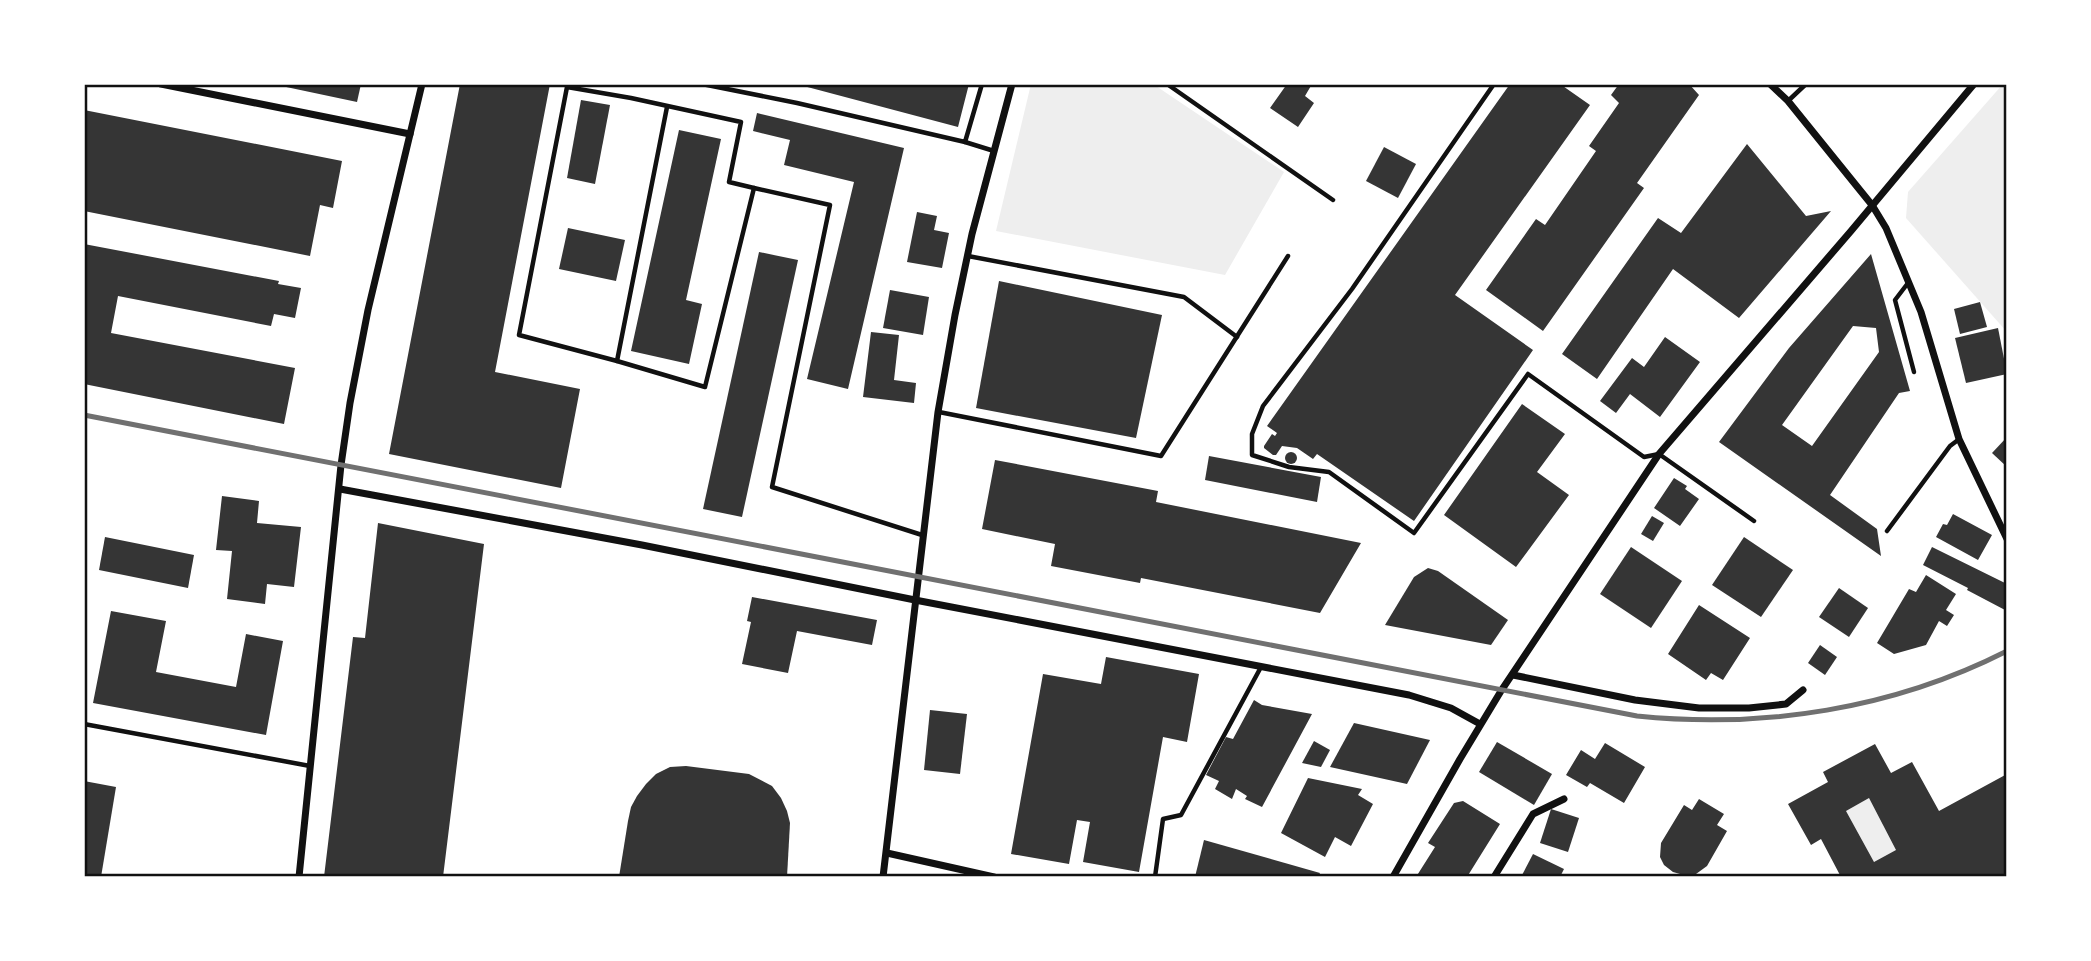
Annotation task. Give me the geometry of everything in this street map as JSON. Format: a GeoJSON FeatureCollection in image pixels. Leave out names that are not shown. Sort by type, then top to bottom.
{"type":"FeatureCollection","features":[{"type":"Feature","properties":{"kind":"street"},"geometry":{"type":"LineString","coordinates":[[162,84],[410,134]]}},
{"type":"Feature","properties":{"kind":"street"},"geometry":{"type":"LineString","coordinates":[[299,877],[350,403],[368,310],[422,84]]}},
{"type":"Feature","properties":{"kind":"street"},"geometry":{"type":"LineString","coordinates":[[883,877],[938,412],[967,255],[1012,84]]}},
{"type":"Feature","properties":{"kind":"street"},"geometry":{"type":"LineString","coordinates":[[1770,84],[1788,101],[1872,205],[1885,228],[1921,312],[1959,439],[2007,539]]}},
{"type":"Feature","properties":{"kind":"street"},"geometry":{"type":"LineString","coordinates":[[1393,877],[1480,724],[1659,454],[1974,84]]}},
{"type":"Feature","properties":{"kind":"street"},"geometry":{"type":"LineString","coordinates":[[340,489],[642,545],[1409,695],[1451,708],[1480,724]]}},
{"type":"Feature","properties":{"kind":"street"},"geometry":{"type":"LineString","coordinates":[[1513,675],[1635,701],[1699,708],[1749,708],[1786,704],[1803,690]]}},
{"type":"Feature","properties":{"kind":"street"},"geometry":{"type":"LineString","coordinates":[[1494,877],[1533,814],[1564,799]]}},
{"type":"Feature","properties":{"kind":"street"},"geometry":{"type":"LineString","coordinates":[[887,853],[994,877]]}},
{"type":"Feature","properties":{"kind":"lane"},"geometry":{"type":"LineString","coordinates":[[702,84],[797,103],[994,151]]}},
{"type":"Feature","properties":{"kind":"lane"},"geometry":{"type":"LineString","coordinates":[[965,142],[982,84]]}},
{"type":"Feature","properties":{"kind":"lane"},"geometry":{"type":"LineString","coordinates":[[1167,84],[1333,200]]}},
{"type":"Feature","properties":{"kind":"lane"},"geometry":{"type":"LineString","coordinates":[[1494,84],[1352,289],[1263,406],[1252,434],[1252,454],[1289,467],[1329,472],[1414,533],[1528,374],[1644,457],[1659,454],[1754,521]]}},
{"type":"Feature","properties":{"kind":"lane"},"geometry":{"type":"LineString","coordinates":[[1788,101],[1806,84]]}},
{"type":"Feature","properties":{"kind":"lane"},"geometry":{"type":"LineString","coordinates":[[754,188],[705,387],[519,335],[568,85],[741,122],[729,181],[830,205],[772,487],[922,535]]}},
{"type":"Feature","properties":{"kind":"lane"},"geometry":{"type":"LineString","coordinates":[[617,361],[667,107]]}},
{"type":"Feature","properties":{"kind":"lane"},"geometry":{"type":"LineString","coordinates":[[967,255],[1184,298],[1237,337]]}},
{"type":"Feature","properties":{"kind":"lane"},"geometry":{"type":"LineString","coordinates":[[938,412],[1161,456],[1288,256]]}},
{"type":"Feature","properties":{"kind":"lane"},"geometry":{"type":"LineString","coordinates":[[1909,282],[1895,300],[1914,372]]}},
{"type":"Feature","properties":{"kind":"lane"},"geometry":{"type":"LineString","coordinates":[[1887,531],[1950,446],[1959,439]]}},
{"type":"Feature","properties":{"kind":"lane"},"geometry":{"type":"LineString","coordinates":[[1154,877],[1163,819],[1181,815],[1261,667]]}},
{"type":"Feature","properties":{"kind":"lane"},"geometry":{"type":"LineString","coordinates":[[84,724],[311,766]]}},
{"type":"Feature","properties":{"kind":"shaded area"},"geometry":{"type":"Polygon","coordinates":[[[1031,84],[1153,84],[1284,172],[1225,275],[996,231],[1031,84]]]}},
{"type":"Feature","properties":{"kind":"shaded area"},"geometry":{"type":"Polygon","coordinates":[[[2003,84],[2007,84],[2007,332],[1906,218],[1908,192],[2003,84]]]}},
{"type":"Feature","properties":{"kind":"shaded area"},"geometry":{"type":"Polygon","coordinates":[[[1869,798],[1896,850],[1874,862],[1846,811],[1869,798]]]}},
{"type":"Feature","properties":{"kind":"building"},"geometry":{"type":"Polygon","coordinates":[[[272,84],[361,84],[357,102],[272,84]]]}},
{"type":"Feature","properties":{"kind":"building"},"geometry":{"type":"Polygon","coordinates":[[[460,84],[550,84],[495,372],[580,389],[561,488],[389,454],[460,84]]]}},
{"type":"Feature","properties":{"kind":"building"},"geometry":{"type":"Polygon","coordinates":[[[796,84],[933,85],[969,84],[958,127],[796,84]]]}},
{"type":"Feature","properties":{"kind":"building"},"geometry":{"type":"Polygon","coordinates":[[[1287,84],[1312,84],[1305,96],[1314,103],[1298,127],[1270,108],[1287,84]]]}},
{"type":"Feature","properties":{"kind":"building"},"geometry":{"type":"Polygon","coordinates":[[[1510,84],[1560,84],[1590,105],[1455,295],[1533,350],[1414,521],[1317,454],[1313,459],[1297,448],[1282,446],[1276,455],[1273,455],[1264,446],[1272,434],[1275,436],[1277,433],[1267,426],[1510,84]]]}},
{"type":"Feature","properties":{"kind":"building"},"geometry":{"type":"Polygon","coordinates":[[[1619,84],[1689,84],[1699,95],[1637,183],[1644,188],[1543,331],[1486,290],[1536,219],[1545,225],[1596,151],[1589,146],[1619,103],[1611,95],[1619,84]]]}},
{"type":"Feature","properties":{"kind":"building"},"geometry":{"type":"Polygon","coordinates":[[[581,100],[610,105],[595,184],[567,178],[581,100]]]}},
{"type":"Feature","properties":{"kind":"building"},"geometry":{"type":"Polygon","coordinates":[[[84,110],[342,161],[333,208],[320,205],[310,256],[84,211],[84,110]]]}},
{"type":"Feature","properties":{"kind":"building"},"geometry":{"type":"Polygon","coordinates":[[[757,113],[904,148],[848,389],[807,379],[854,182],[784,165],[790,140],[753,131],[757,113]]]}},
{"type":"Feature","properties":{"kind":"building"},"geometry":{"type":"Polygon","coordinates":[[[679,130],[721,139],[686,300],[702,304],[689,364],[631,351],[679,130]]]}},
{"type":"Feature","properties":{"kind":"building"},"geometry":{"type":"Polygon","coordinates":[[[1747,144],[1806,216],[1831,211],[1739,318],[1673,269],[1597,379],[1562,354],[1658,218],[1681,233],[1747,144]]]}},
{"type":"Feature","properties":{"kind":"building"},"geometry":{"type":"Polygon","coordinates":[[[1384,147],[1416,164],[1398,198],[1366,181],[1384,147]]]}},
{"type":"Feature","properties":{"kind":"building"},"geometry":{"type":"Polygon","coordinates":[[[917,212],[937,216],[934,230],[949,233],[942,268],[907,262],[917,212]]]}},
{"type":"Feature","properties":{"kind":"building"},"geometry":{"type":"Polygon","coordinates":[[[568,228],[625,240],[616,281],[559,269],[568,228]]]}},
{"type":"Feature","properties":{"kind":"building"},"geometry":{"type":"Polygon","coordinates":[[[84,244],[279,281],[278,284],[301,288],[295,318],[274,314],[271,326],[118,296],[111,333],[295,368],[284,424],[84,384],[84,244]]]}},
{"type":"Feature","properties":{"kind":"building"},"geometry":{"type":"Polygon","coordinates":[[[759,252],[798,260],[742,517],[703,509],[759,252]]]}},
{"type":"Feature","properties":{"kind":"building"},"geometry":{"type":"Polygon","coordinates":[[[1871,254],[1910,391],[1899,393],[1830,495],[1877,529],[1881,556],[1719,442],[1789,348],[1871,254]],[[1853,326],[1782,425],[1812,446],[1879,352],[1876,328],[1853,326]]]}},
{"type":"Feature","properties":{"kind":"building"},"geometry":{"type":"Polygon","coordinates":[[[999,281],[1162,315],[1136,438],[976,408],[999,281]]]}},
{"type":"Feature","properties":{"kind":"building"},"geometry":{"type":"Polygon","coordinates":[[[890,290],[929,297],[923,335],[883,328],[890,290]]]}},
{"type":"Feature","properties":{"kind":"building"},"geometry":{"type":"Polygon","coordinates":[[[1980,302],[1987,327],[1960,334],[1954,309],[1980,302]]]}},
{"type":"Feature","properties":{"kind":"building"},"geometry":{"type":"Polygon","coordinates":[[[1998,328],[2007,374],[1966,383],[1955,338],[1998,328]]]}},
{"type":"Feature","properties":{"kind":"building"},"geometry":{"type":"Polygon","coordinates":[[[871,332],[899,335],[894,380],[916,383],[914,403],[863,397],[871,332]]]}},
{"type":"Feature","properties":{"kind":"building"},"geometry":{"type":"Polygon","coordinates":[[[1665,337],[1700,362],[1660,417],[1630,394],[1616,413],[1600,401],[1632,358],[1644,367],[1665,337]]]}},
{"type":"Feature","properties":{"kind":"building"},"geometry":{"type":"Polygon","coordinates":[[[1522,404],[1565,434],[1537,472],[1569,495],[1516,567],[1444,515],[1522,404]]]}},
{"type":"Feature","properties":{"kind":"building"},"geometry":{"type":"Polygon","coordinates":[[[2007,437],[2007,467],[1992,453],[2007,437]]]}},
{"type":"Feature","properties":{"kind":"building"},"geometry":{"type":"Polygon","coordinates":[[[1286,453],[1296,453],[1296,463],[1286,463],[1286,453]]]}},
{"type":"Feature","properties":{"kind":"building"},"geometry":{"type":"Polygon","coordinates":[[[1209,456],[1321,477],[1317,502],[1205,480],[1209,456]]]}},
{"type":"Feature","properties":{"kind":"building"},"geometry":{"type":"Polygon","coordinates":[[[995,460],[1158,491],[1156,502],[1361,543],[1320,613],[1141,578],[1140,583],[1051,566],[1055,544],[982,529],[995,460]]]}},
{"type":"Feature","properties":{"kind":"building"},"geometry":{"type":"Polygon","coordinates":[[[1674,478],[1687,486],[1685,489],[1699,499],[1680,526],[1654,508],[1674,478]]]}},
{"type":"Feature","properties":{"kind":"building"},"geometry":{"type":"Polygon","coordinates":[[[222,496],[259,501],[257,523],[301,527],[294,587],[267,584],[265,604],[227,599],[232,551],[216,550],[222,496]]]}},
{"type":"Feature","properties":{"kind":"building"},"geometry":{"type":"Polygon","coordinates":[[[1953,514],[1992,535],[1978,560],[1936,537],[1953,514]]]}},
{"type":"Feature","properties":{"kind":"building"},"geometry":{"type":"Polygon","coordinates":[[[1652,516],[1664,523],[1653,541],[1641,534],[1652,516]]]}},
{"type":"Feature","properties":{"kind":"building"},"geometry":{"type":"Polygon","coordinates":[[[378,523],[484,544],[443,877],[324,877],[353,637],[365,638],[378,523]]]}},
{"type":"Feature","properties":{"kind":"building"},"geometry":{"type":"Polygon","coordinates":[[[105,537],[194,555],[188,588],[99,570],[105,537]]]}},
{"type":"Feature","properties":{"kind":"building"},"geometry":{"type":"Polygon","coordinates":[[[1744,537],[1793,570],[1761,617],[1712,585],[1744,537]]]}},
{"type":"Feature","properties":{"kind":"building"},"geometry":{"type":"Polygon","coordinates":[[[1631,547],[1682,581],[1651,628],[1600,594],[1631,547]]]}},
{"type":"Feature","properties":{"kind":"building"},"geometry":{"type":"Polygon","coordinates":[[[1932,547],[2007,584],[2005,610],[1923,565],[1932,547]]]}},
{"type":"Feature","properties":{"kind":"building"},"geometry":{"type":"Polygon","coordinates":[[[1428,568],[1438,571],[1508,620],[1491,645],[1385,625],[1414,577],[1428,568]]]}},
{"type":"Feature","properties":{"kind":"building"},"geometry":{"type":"Polygon","coordinates":[[[1926,575],[1956,594],[1946,610],[1954,615],[1947,626],[1939,621],[1926,645],[1894,654],[1877,643],[1909,589],[1916,592],[1926,575]]]}},
{"type":"Feature","properties":{"kind":"building"},"geometry":{"type":"Polygon","coordinates":[[[1839,588],[1868,608],[1849,637],[1819,617],[1839,588]]]}},
{"type":"Feature","properties":{"kind":"building"},"geometry":{"type":"Polygon","coordinates":[[[752,597],[877,620],[872,645],[797,631],[788,673],[742,664],[751,622],[747,621],[752,597]]]}},
{"type":"Feature","properties":{"kind":"building"},"geometry":{"type":"Polygon","coordinates":[[[1699,605],[1750,638],[1723,680],[1711,673],[1706,680],[1668,654],[1699,605]]]}},
{"type":"Feature","properties":{"kind":"building"},"geometry":{"type":"Polygon","coordinates":[[[111,611],[166,621],[156,672],[236,687],[246,634],[283,641],[266,735],[93,703],[111,611]]]}},
{"type":"Feature","properties":{"kind":"building"},"geometry":{"type":"Polygon","coordinates":[[[1820,645],[1837,657],[1825,675],[1808,663],[1820,645]]]}},
{"type":"Feature","properties":{"kind":"building"},"geometry":{"type":"Polygon","coordinates":[[[1106,657],[1199,674],[1187,742],[1163,737],[1139,872],[1083,862],[1090,822],[1077,820],[1069,864],[1011,854],[1043,674],[1101,684],[1106,657]]]}},
{"type":"Feature","properties":{"kind":"building"},"geometry":{"type":"Polygon","coordinates":[[[1254,700],[1262,705],[1312,714],[1262,807],[1245,799],[1247,796],[1236,789],[1232,799],[1215,789],[1219,781],[1206,775],[1226,737],[1233,739],[1254,700]]]}},
{"type":"Feature","properties":{"kind":"building"},"geometry":{"type":"Polygon","coordinates":[[[930,710],[967,714],[960,774],[924,770],[930,710]]]}},
{"type":"Feature","properties":{"kind":"building"},"geometry":{"type":"Polygon","coordinates":[[[1354,723],[1430,740],[1407,784],[1330,767],[1354,723]]]}},
{"type":"Feature","properties":{"kind":"building"},"geometry":{"type":"Polygon","coordinates":[[[1314,741],[1330,750],[1321,767],[1302,763],[1314,741]]]}},
{"type":"Feature","properties":{"kind":"building"},"geometry":{"type":"Polygon","coordinates":[[[1497,742],[1552,774],[1534,805],[1479,772],[1497,742]]]}},
{"type":"Feature","properties":{"kind":"building"},"geometry":{"type":"Polygon","coordinates":[[[1605,743],[1645,767],[1624,803],[1590,783],[1587,787],[1566,775],[1581,750],[1595,759],[1605,743]]]}},
{"type":"Feature","properties":{"kind":"building"},"geometry":{"type":"Polygon","coordinates":[[[1875,744],[1891,773],[1912,762],[1939,811],[2007,774],[2007,877],[1841,877],[1821,839],[1811,845],[1788,804],[1828,782],[1823,772],[1875,744]],[[1869,798],[1846,811],[1874,862],[1896,850],[1869,798]]]}},
{"type":"Feature","properties":{"kind":"building"},"geometry":{"type":"Polygon","coordinates":[[[686,766],[749,774],[772,786],[781,798],[790,823],[787,877],[619,877],[631,807],[637,796],[656,774],[670,767],[686,766]]]}},
{"type":"Feature","properties":{"kind":"building"},"geometry":{"type":"Polygon","coordinates":[[[1308,778],[1362,789],[1358,795],[1373,804],[1351,846],[1335,837],[1325,857],[1281,833],[1308,778]]]}},
{"type":"Feature","properties":{"kind":"building"},"geometry":{"type":"Polygon","coordinates":[[[84,781],[116,787],[101,877],[84,877],[84,781]]]}},
{"type":"Feature","properties":{"kind":"building"},"geometry":{"type":"Polygon","coordinates":[[[1699,799],[1724,814],[1717,825],[1727,831],[1707,866],[1696,874],[1687,876],[1673,872],[1664,865],[1660,857],[1661,843],[1684,805],[1692,810],[1699,799]]]}},
{"type":"Feature","properties":{"kind":"building"},"geometry":{"type":"Polygon","coordinates":[[[1463,801],[1500,824],[1467,877],[1416,877],[1435,847],[1428,843],[1454,803],[1463,801]]]}},
{"type":"Feature","properties":{"kind":"building"},"geometry":{"type":"Polygon","coordinates":[[[1551,809],[1579,818],[1568,852],[1540,843],[1551,809]]]}},
{"type":"Feature","properties":{"kind":"building"},"geometry":{"type":"Polygon","coordinates":[[[1204,840],[1320,873],[1318,877],[1195,877],[1204,840]]]}},
{"type":"Feature","properties":{"kind":"building"},"geometry":{"type":"Polygon","coordinates":[[[1533,854],[1564,869],[1560,877],[1521,877],[1533,854]]]}},
{"type":"Feature","properties":{"kind":"railway"},"geometry":{"type":"LineString","coordinates":[[84,415],[1637,716],[1732,719],[1827,710],[1919,687],[1964,671],[2007,651]]}}]}
